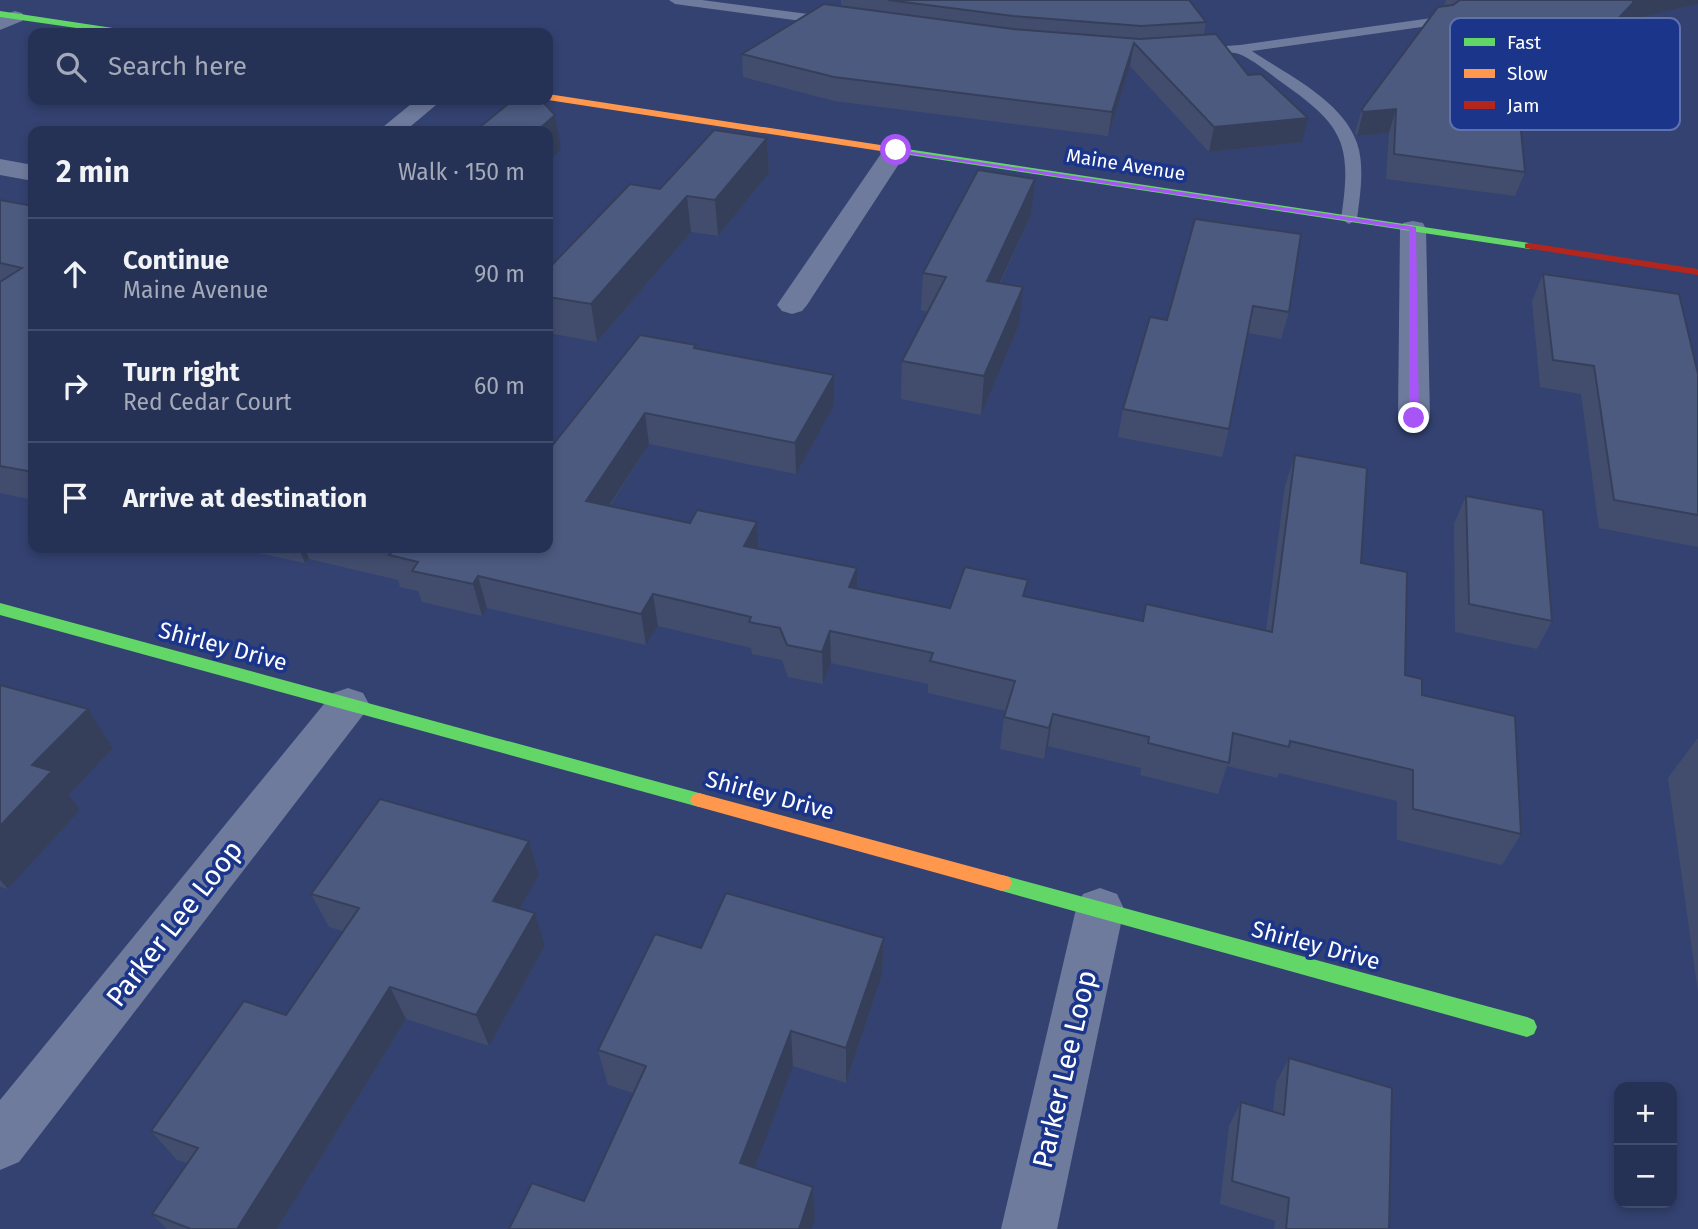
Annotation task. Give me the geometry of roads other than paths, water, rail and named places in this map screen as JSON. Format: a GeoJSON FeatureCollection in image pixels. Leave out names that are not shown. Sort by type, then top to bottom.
{"type":"FeatureCollection","features":[{"type":"Feature","properties":{"kind":"street"},"geometry":{"type":"LineString","coordinates":[[5,18],[86,28]]}},
{"type":"Feature","properties":{"kind":"street","name":"Maine Avenue"},"geometry":{"type":"LineString","coordinates":[[553,98],[1698,272]]}},
{"type":"Feature","properties":{"kind":"street"},"geometry":{"type":"LineString","coordinates":[[396,126],[424,105]]}},
{"type":"Feature","properties":{"kind":"street"},"geometry":{"type":"LineString","coordinates":[[792,305],[896,150]]}},
{"type":"Feature","properties":{"kind":"street"},"geometry":{"type":"LineString","coordinates":[[0,167],[28,172]]}},
{"type":"Feature","properties":{"kind":"street"},"geometry":{"type":"LineString","coordinates":[[1413,229],[1414,418]]}},
{"type":"Feature","properties":{"kind":"street","name":"Shirley Drive"},"geometry":{"type":"LineString","coordinates":[[0,609],[1527,1027]]}},
{"type":"Feature","properties":{"kind":"street","name":"Parker Lee Loop"},"geometry":{"type":"LineString","coordinates":[[0,1143],[348,704]]}},
{"type":"Feature","properties":{"kind":"street","name":"Parker Lee Loop"},"geometry":{"type":"LineString","coordinates":[[1028,1229],[1100,909]]}},
{"type":"Feature","properties":{"kind":"lane"},"geometry":{"type":"LineString","coordinates":[[675,0],[840,22]]}},
{"type":"Feature","properties":{"kind":"lane"},"geometry":{"type":"LineString","coordinates":[[1188,52],[1240,49],[1446,20]]}},
{"type":"Feature","properties":{"kind":"lane"},"geometry":{"type":"LineString","coordinates":[[1240,49],[1335,116],[1351,143],[1352,196],[1349,219]]}}]}
